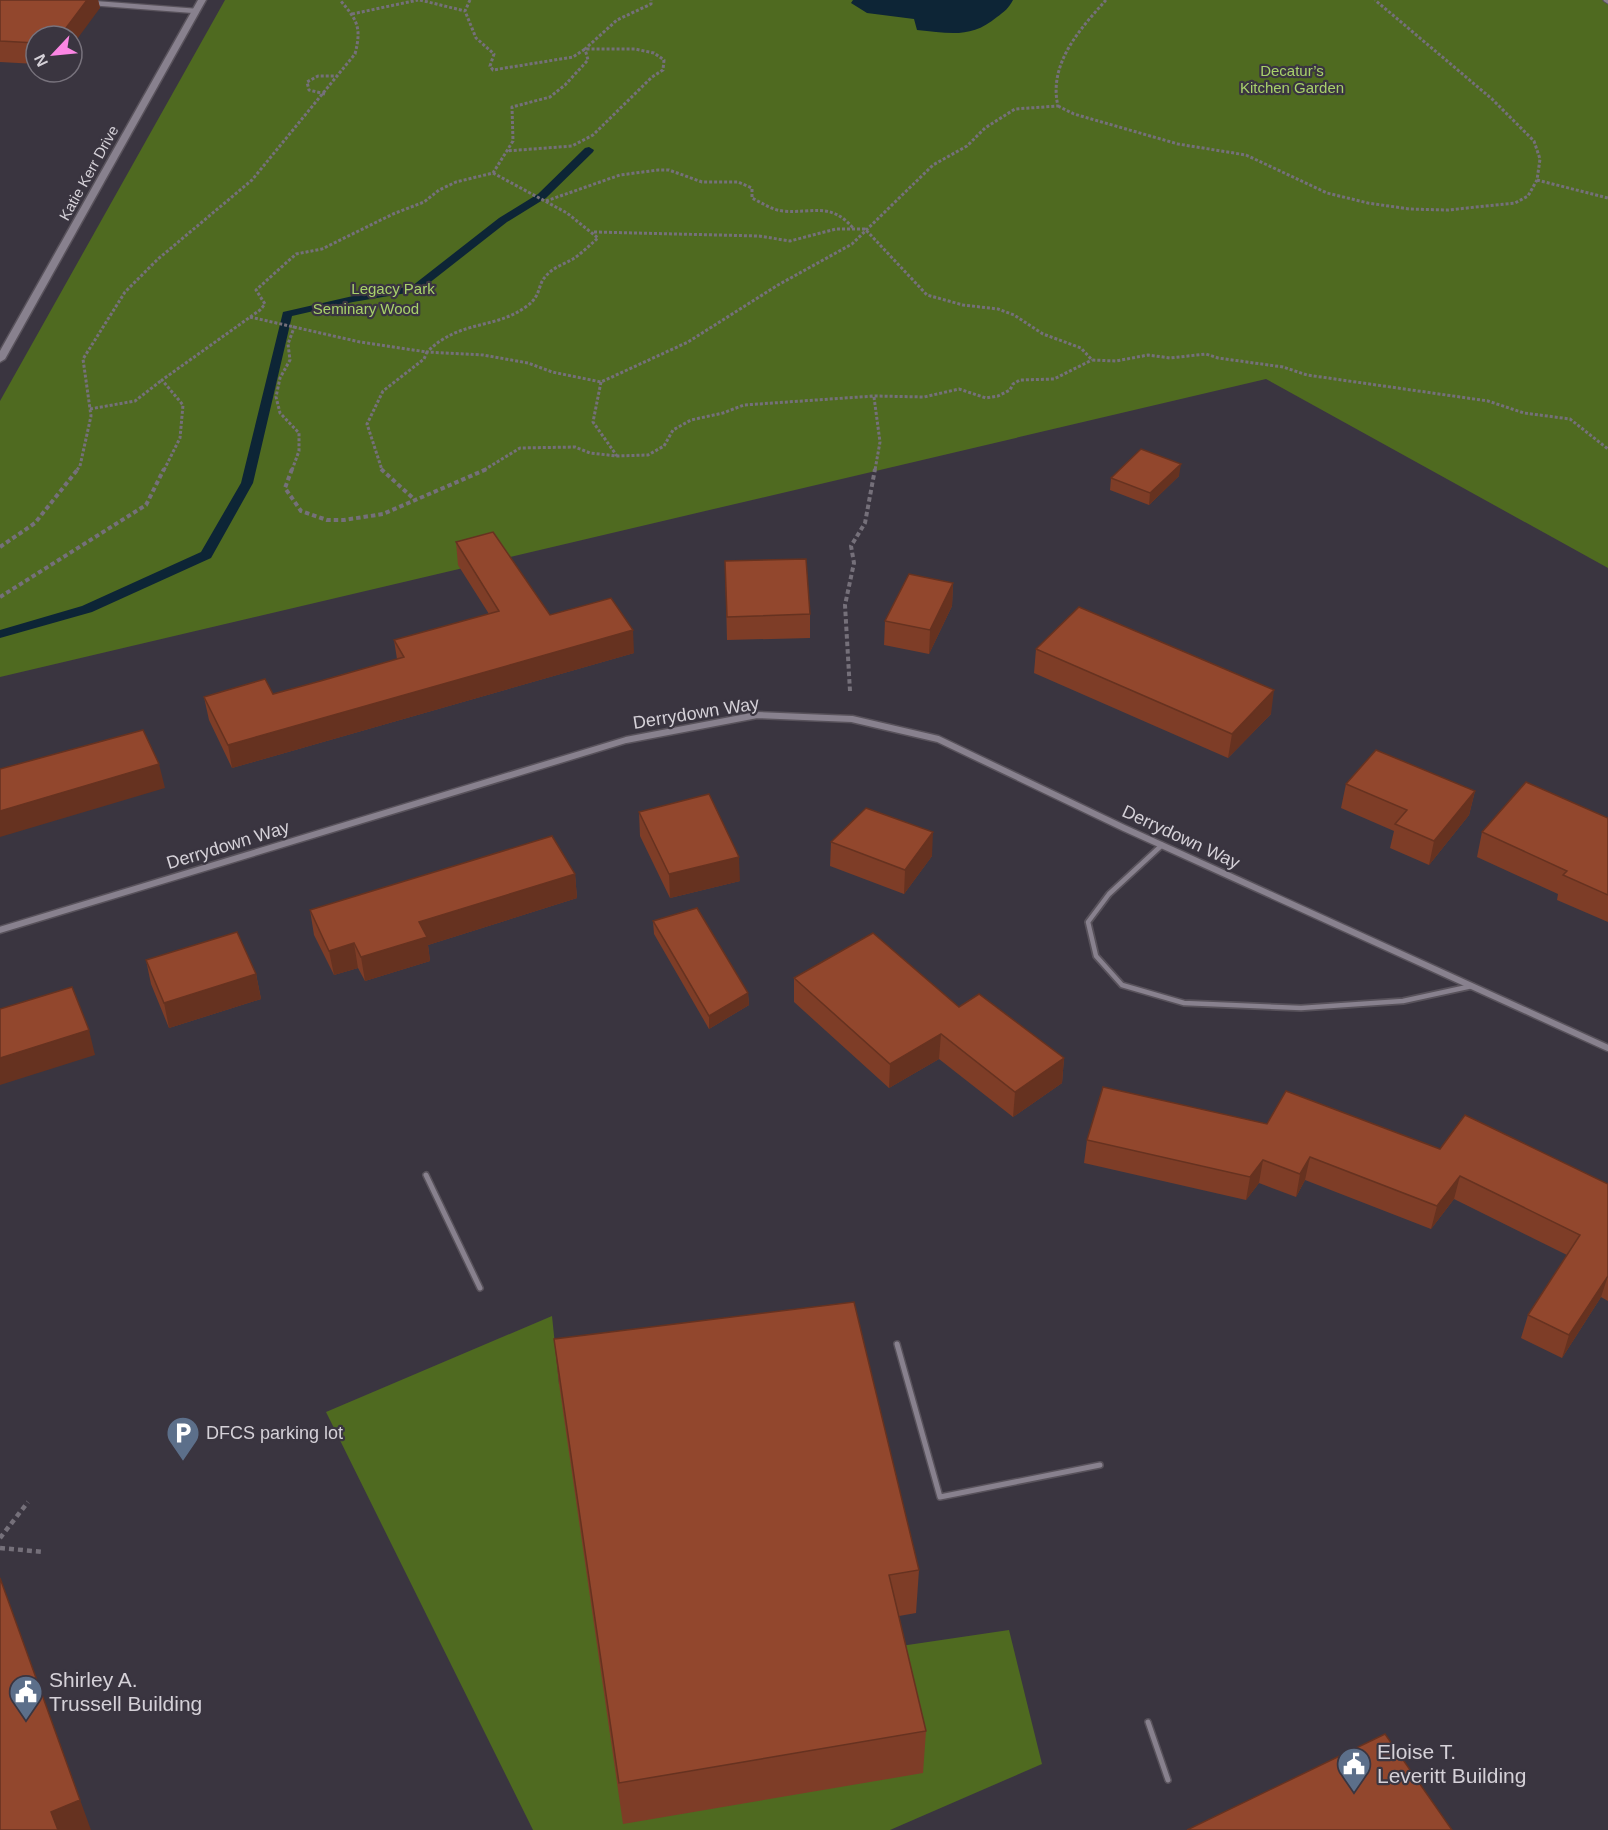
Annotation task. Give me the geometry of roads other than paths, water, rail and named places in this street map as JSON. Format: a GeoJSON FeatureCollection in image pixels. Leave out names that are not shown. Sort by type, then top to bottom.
{"type":"FeatureCollection","features":[{"type":"Feature","properties":{"kind":"street","name":"Katie Kerr Drive"},"geometry":{"type":"LineString","coordinates":[[0,359],[202,0]]}},
{"type":"Feature","properties":{"kind":"street"},"geometry":{"type":"LineString","coordinates":[[83,2],[196,11]]}},
{"type":"Feature","properties":{"kind":"street","name":"Derrydown Way"},"geometry":{"type":"LineString","coordinates":[[0,930],[626,740],[757,715],[852,719],[938,740],[1162,845],[1608,1048]]}},
{"type":"Feature","properties":{"kind":"lane"},"geometry":{"type":"LineString","coordinates":[[1162,845],[1109,894],[1088,922],[1096,956],[1122,984],[1184,1003],[1300,1008],[1403,1001],[1472,986]]}},
{"type":"Feature","properties":{"kind":"lane"},"geometry":{"type":"LineString","coordinates":[[426,1175],[480,1288]]}},
{"type":"Feature","properties":{"kind":"lane"},"geometry":{"type":"LineString","coordinates":[[897,1344],[940,1497],[1100,1465]]}},
{"type":"Feature","properties":{"kind":"lane"},"geometry":{"type":"LineString","coordinates":[[1148,1722],[1168,1780]]}},
{"type":"Feature","properties":{"kind":"water"},"geometry":{"type":"Polygon","coordinates":[[[853,0],[1013,0],[1006,10],[978,29],[950,33],[917,30],[914,19],[867,13],[851,3],[853,0]]]}},
{"type":"Feature","properties":{"kind":"waterway"},"geometry":{"type":"LineString","coordinates":[[0,634],[87,609],[206,555],[247,483],[287,314],[353,299],[415,289],[503,220],[542,196],[589,150]]}},
{"type":"Feature","properties":{"kind":"place","name":"DFCS parking lot"},"geometry":{"type":"Point","coordinates":[183,1462]}},
{"type":"Feature","properties":{"kind":"place","name":"Shirley A. Trussell Building"},"geometry":{"type":"Point","coordinates":[26,1721]}},
{"type":"Feature","properties":{"kind":"place","name":"Eloise T. Leveritt Building"},"geometry":{"type":"Point","coordinates":[1354,1793]}},
{"type":"Feature","properties":{"kind":"park label","name":"Decatur’s Kitchen Garden"},"geometry":{"type":"Point","coordinates":[1292,80]}},
{"type":"Feature","properties":{"kind":"park label","name":"Legacy Park"},"geometry":{"type":"Point","coordinates":[393,289]}},
{"type":"Feature","properties":{"kind":"park label","name":"Seminary Wood"},"geometry":{"type":"Point","coordinates":[366,309]}}]}
